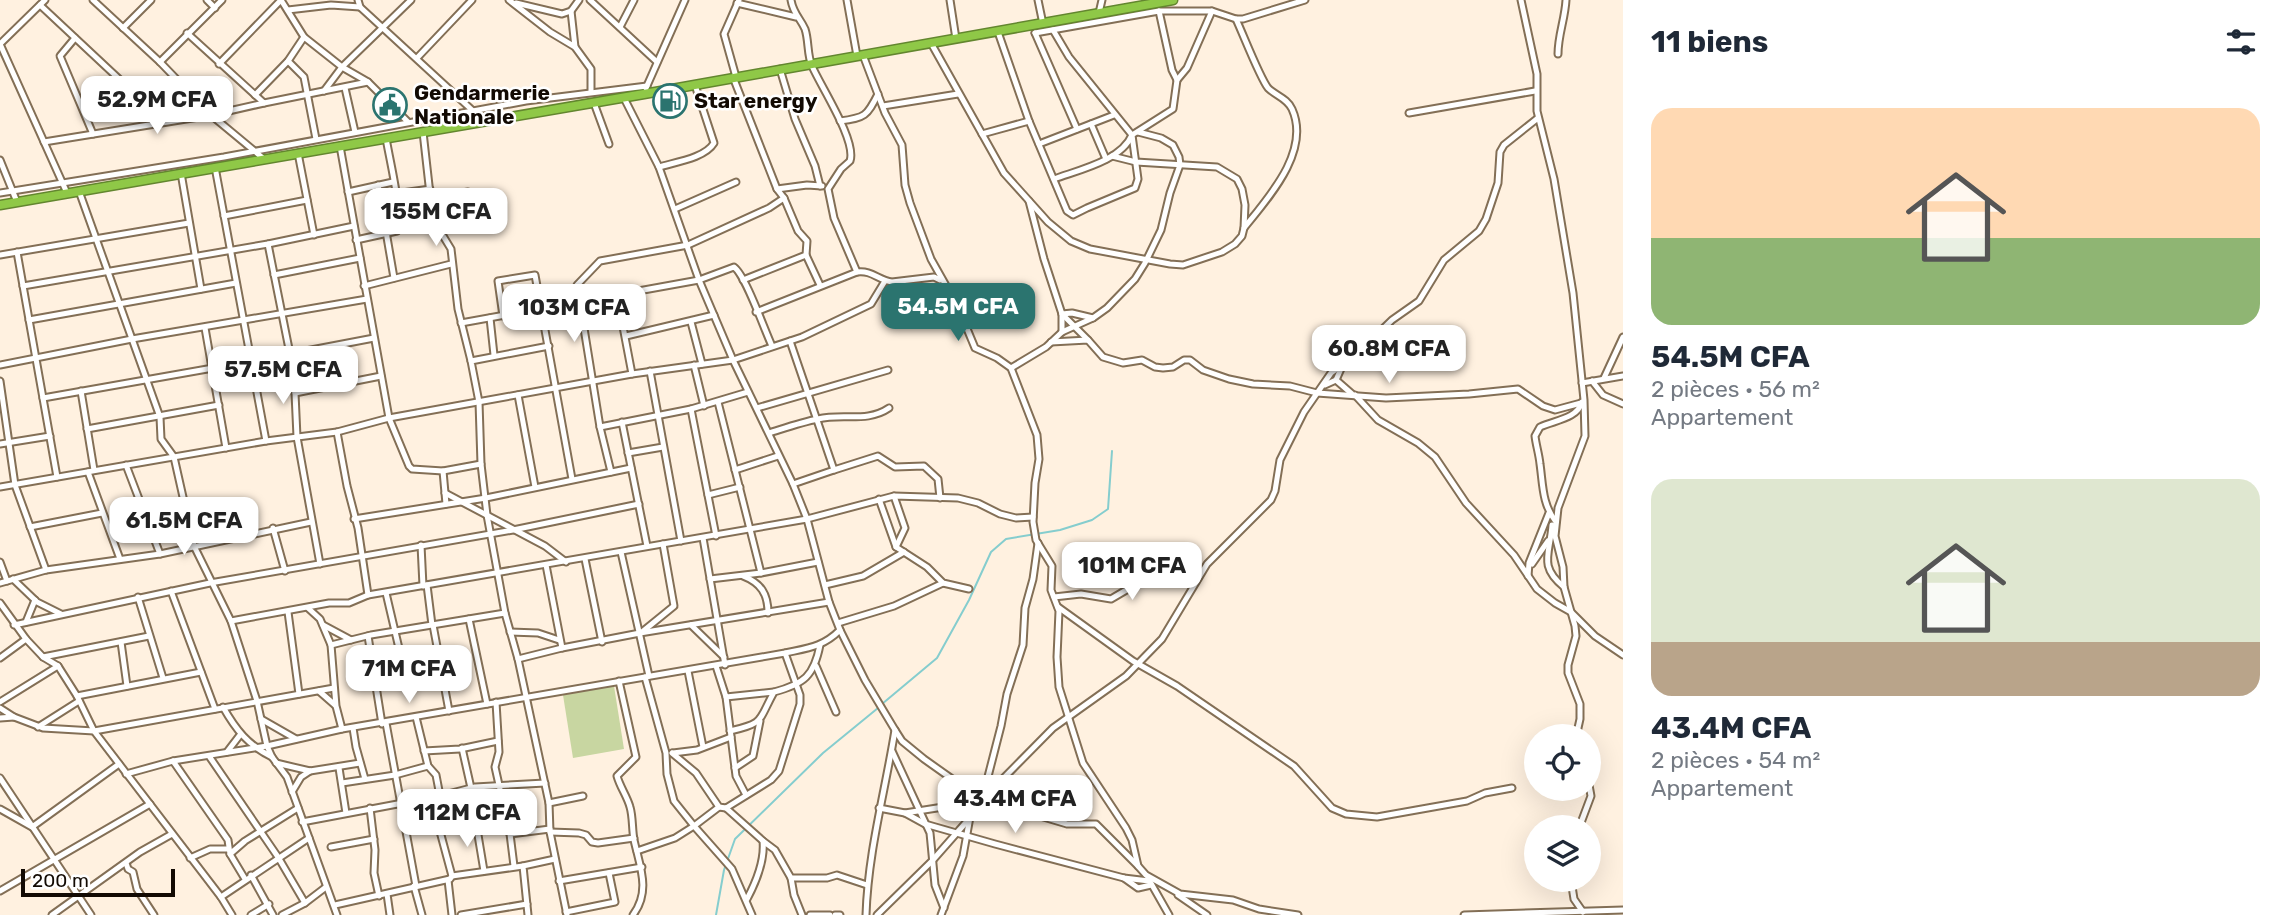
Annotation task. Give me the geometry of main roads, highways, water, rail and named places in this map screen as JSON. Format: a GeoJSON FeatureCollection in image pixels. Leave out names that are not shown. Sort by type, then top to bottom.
{"type":"FeatureCollection","features":[{"type":"Feature","properties":{"kind":"highway"},"geometry":{"type":"LineString","coordinates":[[0,205],[624,98],[645,90],[695,85],[931,43],[1034,29],[1043,24],[1173,0]]}},
{"type":"Feature","properties":{"kind":"waterway"},"geometry":{"type":"LineString","coordinates":[[882,704],[937,658],[969,600],[991,552],[1006,539],[1060,530],[1092,520],[1108,509],[1112,451]]}},
{"type":"Feature","properties":{"kind":"waterway"},"geometry":{"type":"LineString","coordinates":[[716,915],[724,870],[735,839],[823,753],[878,708]]}},
{"type":"Feature","properties":{"kind":"place","name":"Star energy"},"geometry":{"type":"Point","coordinates":[670,101]}},
{"type":"Feature","properties":{"kind":"place","name":"Gendarmerie Nationale"},"geometry":{"type":"Point","coordinates":[390,105]}}]}
